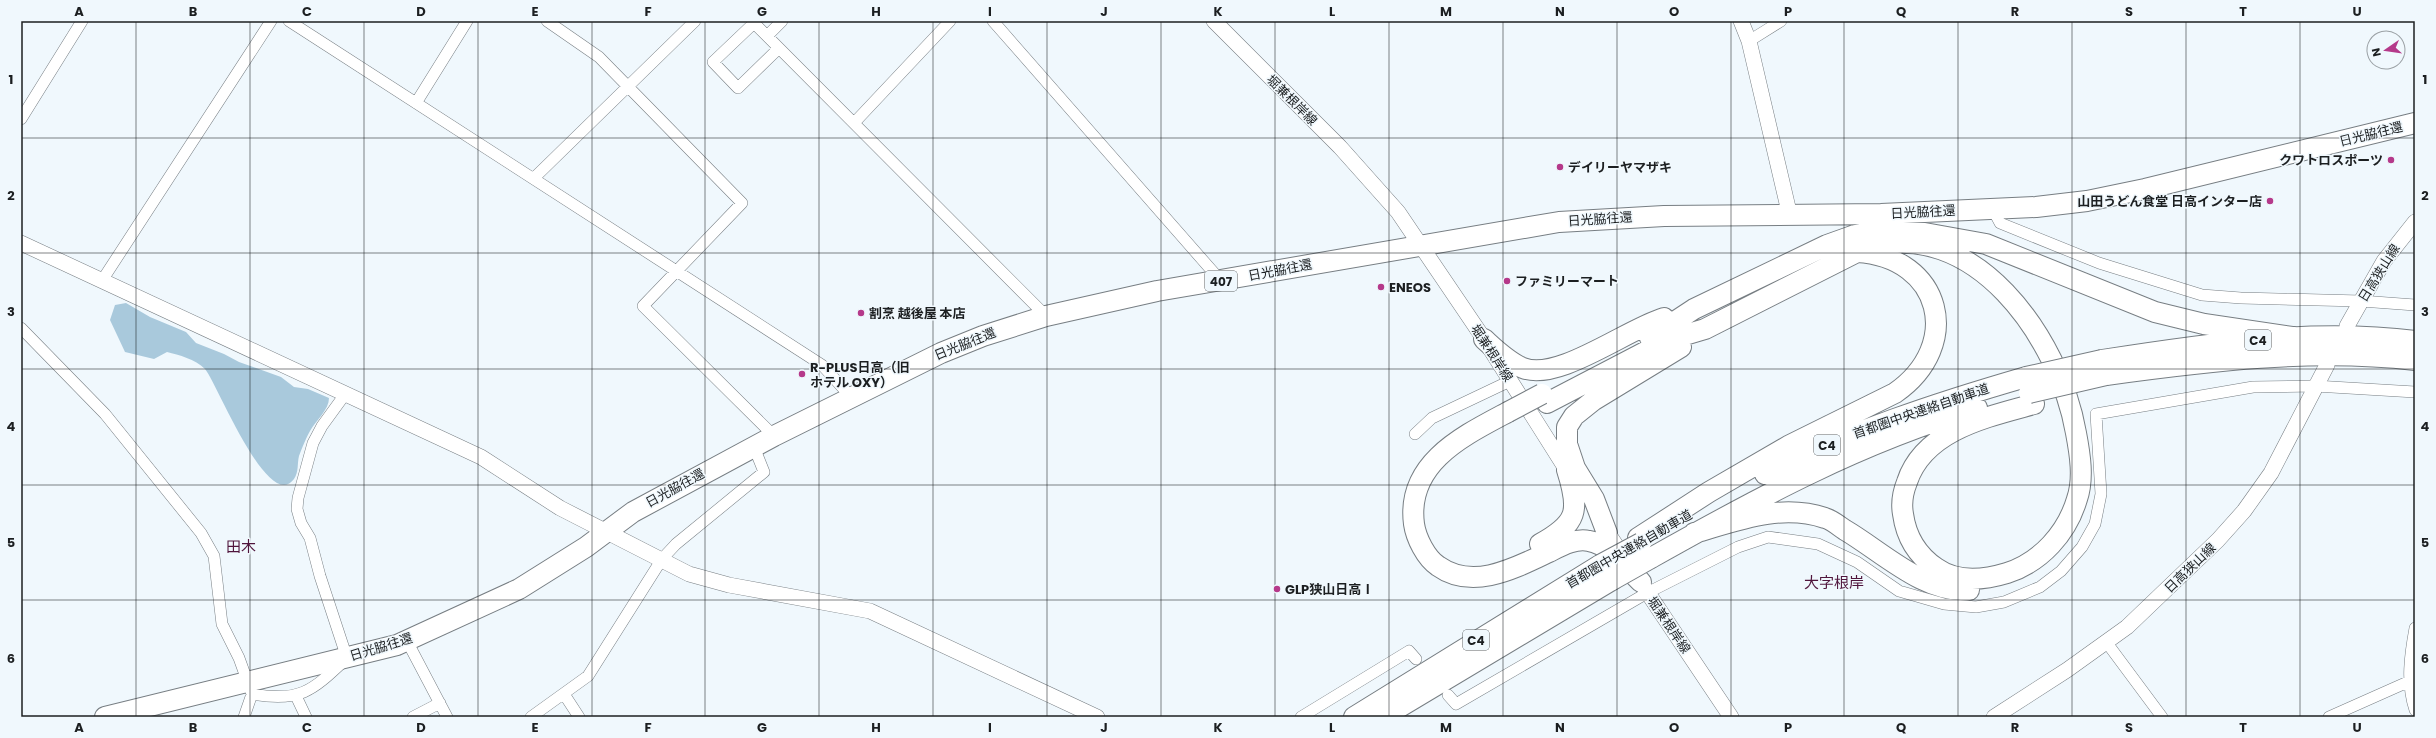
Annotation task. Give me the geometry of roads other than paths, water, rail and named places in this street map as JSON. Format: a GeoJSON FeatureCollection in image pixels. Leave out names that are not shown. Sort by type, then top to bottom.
{"type":"FeatureCollection","features":[{"type":"Feature","properties":{"kind":"highway","name":"日光脇往還"},"geometry":{"type":"LineString","coordinates":[[108,717],[251,688],[406,641],[519,589],[608,532],[633,512],[774,436],[947,351],[982,336],[1046,316],[1157,291],[1520,228],[1603,218],[1790,216],[2036,207],[2086,201],[2145,189],[2415,123]]}},
{"type":"Feature","properties":{"kind":"highway"},"geometry":{"type":"LineString","coordinates":[[1644,588],[1604,547],[1590,541],[1566,544],[1511,570],[1474,577],[1452,573],[1437,565],[1424,549],[1415,532],[1412,513],[1417,490],[1436,457],[1458,439],[1510,416],[1544,398],[1664,330],[1694,309],[1757,277],[1855,235],[1886,230],[1908,230],[1968,239],[1999,248],[2155,312],[2204,324],[2299,338]]}},
{"type":"Feature","properties":{"kind":"highway"},"geometry":{"type":"LineString","coordinates":[[1694,533],[1760,514],[1790,512],[1825,518],[1867,543],[1905,570],[1939,587],[1966,591],[1999,588],[2034,574],[2058,555],[2070,539],[2082,518],[2089,494],[2090,452],[2079,398],[2059,352],[2046,329],[2003,276],[1977,256],[1931,234]]}},
{"type":"Feature","properties":{"kind":"highway"},"geometry":{"type":"LineString","coordinates":[[1607,533],[1594,499],[1575,468],[1567,444],[1567,427],[1574,416],[1594,400],[1676,350],[1705,329],[1857,252],[1883,243],[1920,245],[1967,262],[1995,282],[2020,309],[2050,355],[2073,417],[2079,452],[2078,497],[2068,521],[2055,542],[2037,558],[2019,569],[1989,579],[1950,576],[1936,569],[1920,553],[1904,527],[1901,506],[1910,471],[1920,457],[1935,442],[1957,429],[1987,417],[2030,391]]}},
{"type":"Feature","properties":{"kind":"highway"},"geometry":{"type":"LineString","coordinates":[[1606,573],[1643,546],[1716,488],[1790,445],[1895,393],[1919,372],[1930,355],[1937,326],[1933,304],[1922,281],[1909,268],[1892,258],[1876,253],[1857,252]]}},
{"type":"Feature","properties":{"kind":"highway"},"geometry":{"type":"LineString","coordinates":[[1484,339],[1506,358],[1523,368],[1549,370],[1656,320],[1694,309]]}},
{"type":"Feature","properties":{"kind":"highway"},"geometry":{"type":"LineString","coordinates":[[1544,398],[1668,340],[1705,329]]}},
{"type":"Feature","properties":{"kind":"highway","name":"首都圏中央連絡自動車道"},"geometry":{"type":"LineString","coordinates":[[1643,546],[1742,485],[1826,445],[1908,413],[2030,391],[2105,373],[2193,347],[2299,338],[2415,340]]}},
{"type":"Feature","properties":{"kind":"highway","name":"首都圏中央連絡自動車道"},"geometry":{"type":"LineString","coordinates":[[2105,373],[2269,357],[2366,356],[2415,360]]}},
{"type":"Feature","properties":{"kind":"highway","name":"首都圏中央連絡自動車道"},"geometry":{"type":"LineString","coordinates":[[1643,546],[1694,533],[1826,464],[1913,429],[2030,391]]}},
{"type":"Feature","properties":{"kind":"highway"},"geometry":{"type":"LineString","coordinates":[[1510,416],[1468,445],[1430,480],[1421,509],[1423,526],[1431,543],[1448,560],[1466,565],[1484,566],[1504,561],[1530,550],[1562,531],[1571,522],[1575,506],[1574,490],[1567,470]]}},
{"type":"Feature","properties":{"kind":"highway","name":"首都圏中央連絡自動車道"},"geometry":{"type":"LineString","coordinates":[[1354,717],[1606,573]]}},
{"type":"Feature","properties":{"kind":"highway","name":"首都圏中央連絡自動車道"},"geometry":{"type":"LineString","coordinates":[[1383,717],[1606,573]]}},
{"type":"Feature","properties":{"kind":"main road","name":"堀兼根岸線"},"geometry":{"type":"LineString","coordinates":[[1214,21],[1340,147],[1398,212],[1484,339],[1607,533],[1731,717]]}},
{"type":"Feature","properties":{"kind":"main road"},"geometry":{"type":"LineString","coordinates":[[1741,21],[1749,41],[1790,216]]}},
{"type":"Feature","properties":{"kind":"main road","name":"日高狭山線"},"geometry":{"type":"LineString","coordinates":[[2347,326],[2384,261],[2415,222]]}},
{"type":"Feature","properties":{"kind":"main road"},"geometry":{"type":"LineString","coordinates":[[21,243],[103,279],[481,457],[560,508],[689,574],[729,585],[870,612],[1097,717]]}},
{"type":"Feature","properties":{"kind":"main road","name":"日高狭山線"},"geometry":{"type":"LineString","coordinates":[[1994,717],[2107,643],[2155,602],[2218,540],[2244,511],[2271,473],[2327,365]]}},
{"type":"Feature","properties":{"kind":"street"},"geometry":{"type":"LineString","coordinates":[[21,119],[82,21]]}},
{"type":"Feature","properties":{"kind":"street"},"geometry":{"type":"LineString","coordinates":[[103,279],[271,21]]}},
{"type":"Feature","properties":{"kind":"street"},"geometry":{"type":"LineString","coordinates":[[289,21],[822,365],[852,398]]}},
{"type":"Feature","properties":{"kind":"street"},"geometry":{"type":"LineString","coordinates":[[416,103],[467,21]]}},
{"type":"Feature","properties":{"kind":"street"},"geometry":{"type":"LineString","coordinates":[[547,21],[599,57],[742,202],[643,306],[774,436]]}},
{"type":"Feature","properties":{"kind":"street"},"geometry":{"type":"LineString","coordinates":[[534,178],[695,21]]}},
{"type":"Feature","properties":{"kind":"street"},"geometry":{"type":"LineString","coordinates":[[767,36],[782,21]]}},
{"type":"Feature","properties":{"kind":"street"},"geometry":{"type":"LineString","coordinates":[[854,123],[950,21]]}},
{"type":"Feature","properties":{"kind":"street"},"geometry":{"type":"LineString","coordinates":[[993,21],[1221,281]]}},
{"type":"Feature","properties":{"kind":"street"},"geometry":{"type":"LineString","coordinates":[[1749,41],[1781,21]]}},
{"type":"Feature","properties":{"kind":"street"},"geometry":{"type":"LineString","coordinates":[[778,48],[738,88],[713,62],[753,22],[1046,316]]}},
{"type":"Feature","properties":{"kind":"street"},"geometry":{"type":"LineString","coordinates":[[1992,208],[2000,223],[2099,263],[2202,294],[2276,300],[2361,301],[2415,305]]}},
{"type":"Feature","properties":{"kind":"street"},"geometry":{"type":"LineString","coordinates":[[21,328],[105,414],[201,533],[214,556],[222,624],[251,688],[244,717]]}},
{"type":"Feature","properties":{"kind":"street"},"geometry":{"type":"LineString","coordinates":[[1415,434],[1432,418],[1510,381]]}},
{"type":"Feature","properties":{"kind":"street"},"geometry":{"type":"LineString","coordinates":[[1448,695],[1456,704],[1644,588],[1738,547],[1768,537],[1818,544],[1857,562],[1899,591],[1944,604],[1976,607],[2004,602],[2040,587],[2061,571],[2082,547],[2095,524],[2101,494],[2096,414],[2253,387],[2315,386],[2415,392]]}},
{"type":"Feature","properties":{"kind":"street"},"geometry":{"type":"LineString","coordinates":[[251,688],[275,698],[296,696],[322,681],[347,658],[320,576],[310,538],[301,523],[297,509],[298,498],[313,443],[322,426],[346,393]]}},
{"type":"Feature","properties":{"kind":"street"},"geometry":{"type":"LineString","coordinates":[[531,717],[588,676],[662,559],[681,540],[764,472],[754,447]]}},
{"type":"Feature","properties":{"kind":"street"},"geometry":{"type":"LineString","coordinates":[[2415,628],[2410,656],[2411,698],[2415,710]]}},
{"type":"Feature","properties":{"kind":"street"},"geometry":{"type":"LineString","coordinates":[[406,641],[447,717]]}},
{"type":"Feature","properties":{"kind":"street"},"geometry":{"type":"LineString","coordinates":[[2107,643],[2162,717]]}},
{"type":"Feature","properties":{"kind":"street"},"geometry":{"type":"LineString","coordinates":[[1301,717],[1409,651],[1416,659]]}},
{"type":"Feature","properties":{"kind":"street"},"geometry":{"type":"LineString","coordinates":[[2328,717],[2410,682]]}},
{"type":"Feature","properties":{"kind":"street"},"geometry":{"type":"LineString","coordinates":[[564,694],[579,717]]}},
{"type":"Feature","properties":{"kind":"street"},"geometry":{"type":"LineString","coordinates":[[296,696],[306,717]]}},
{"type":"Feature","properties":{"kind":"street"},"geometry":{"type":"LineString","coordinates":[[413,717],[440,702]]}},
{"type":"Feature","properties":{"kind":"place","name":"クワトロスポーツ"},"geometry":{"type":"Point","coordinates":[2391,160]}},
{"type":"Feature","properties":{"kind":"place","name":"デイリーヤマザキ"},"geometry":{"type":"Point","coordinates":[1560,167]}},
{"type":"Feature","properties":{"kind":"place","name":"山田うどん食堂 日高インター店"},"geometry":{"type":"Point","coordinates":[2270,201]}},
{"type":"Feature","properties":{"kind":"place","name":"ファミリーマート"},"geometry":{"type":"Point","coordinates":[1507,281]}},
{"type":"Feature","properties":{"kind":"place","name":"ENEOS"},"geometry":{"type":"Point","coordinates":[1381,287]}},
{"type":"Feature","properties":{"kind":"place","name":"割烹 越後屋 本店"},"geometry":{"type":"Point","coordinates":[861,313]}},
{"type":"Feature","properties":{"kind":"place","name":"R-PLUS日高（旧 ホテル OXY）"},"geometry":{"type":"Point","coordinates":[802,374]}},
{"type":"Feature","properties":{"kind":"place","name":"GLP狭山日高Ⅰ"},"geometry":{"type":"Point","coordinates":[1277,589]}},
{"type":"Feature","properties":{"kind":"district","name":"田木"},"geometry":{"type":"Point","coordinates":[241,546]}},
{"type":"Feature","properties":{"kind":"district","name":"大字根岸"},"geometry":{"type":"Point","coordinates":[1834,582]}}]}
